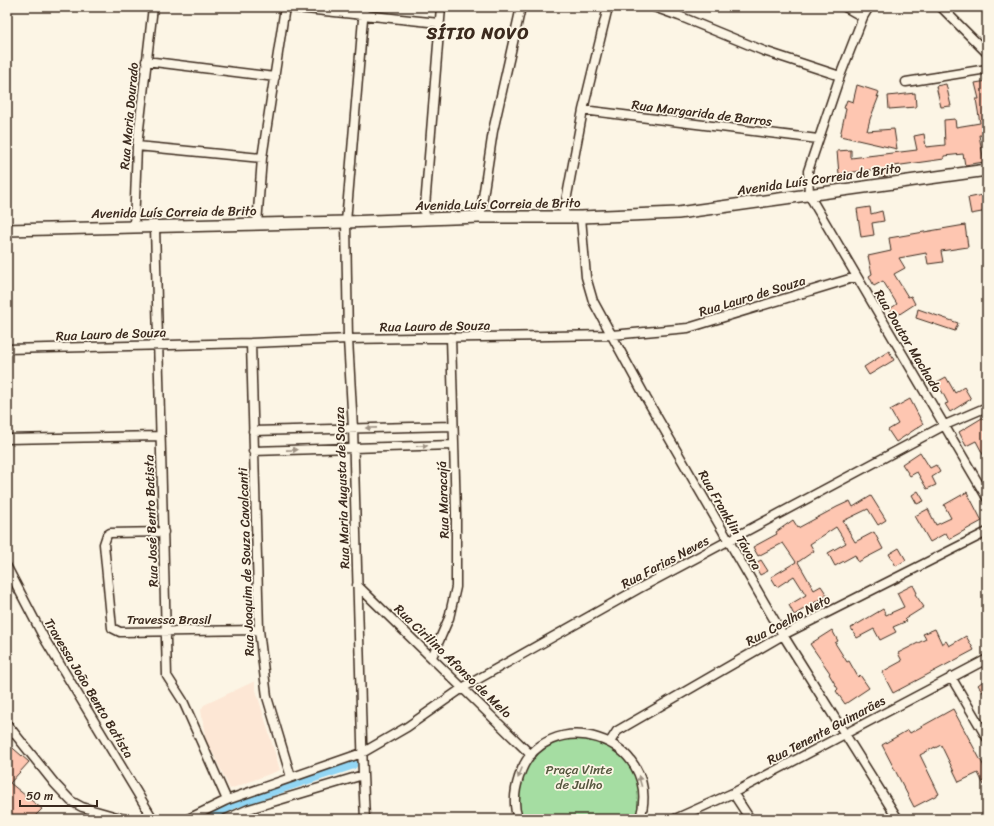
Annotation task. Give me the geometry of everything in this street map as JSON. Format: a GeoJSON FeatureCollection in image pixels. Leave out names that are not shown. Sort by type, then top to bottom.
{"type":"FeatureCollection","features":[{"type":"Feature","properties":{"kind":"main road","name":"Avenida Luís Correia de Brito"},"geometry":{"type":"LineString","coordinates":[[7,230],[346,222],[480,217],[581,217],[678,213],[987,170]]}},
{"type":"Feature","properties":{"kind":"street","name":"Rua Maria Dourado"},"geometry":{"type":"LineString","coordinates":[[134,227],[137,146],[153,7]]}},
{"type":"Feature","properties":{"kind":"street"},"geometry":{"type":"LineString","coordinates":[[257,224],[262,158],[286,7],[363,11],[439,23]]}},
{"type":"Feature","properties":{"kind":"street"},"geometry":{"type":"LineString","coordinates":[[424,219],[441,7]]}},
{"type":"Feature","properties":{"kind":"street"},"geometry":{"type":"LineString","coordinates":[[480,217],[493,131],[521,7]]}},
{"type":"Feature","properties":{"kind":"street"},"geometry":{"type":"LineString","coordinates":[[563,217],[583,110],[608,7]]}},
{"type":"Feature","properties":{"kind":"street"},"geometry":{"type":"LineString","coordinates":[[654,7],[680,16],[764,51],[840,76]]}},
{"type":"Feature","properties":{"kind":"street"},"geometry":{"type":"LineString","coordinates":[[845,7],[863,17]]}},
{"type":"Feature","properties":{"kind":"street"},"geometry":{"type":"LineString","coordinates":[[809,195],[808,171],[818,139],[840,76],[863,17],[869,7]]}},
{"type":"Feature","properties":{"kind":"street"},"geometry":{"type":"LineString","coordinates":[[941,7],[987,53]]}},
{"type":"Feature","properties":{"kind":"street","name":"Rua Maria Augusta de Souza"},"geometry":{"type":"LineString","coordinates":[[362,752],[353,428],[348,339],[346,222],[363,11]]}},
{"type":"Feature","properties":{"kind":"street"},"geometry":{"type":"LineString","coordinates":[[146,61],[275,78]]}},
{"type":"Feature","properties":{"kind":"street"},"geometry":{"type":"LineString","coordinates":[[906,82],[987,69]]}},
{"type":"Feature","properties":{"kind":"street","name":"Rua Margarida de Barros"},"geometry":{"type":"LineString","coordinates":[[583,110],[818,139]]}},
{"type":"Feature","properties":{"kind":"street"},"geometry":{"type":"LineString","coordinates":[[137,146],[262,158]]}},
{"type":"Feature","properties":{"kind":"street","name":"Rua Doutor Machado"},"geometry":{"type":"LineString","coordinates":[[809,195],[987,498]]}},
{"type":"Feature","properties":{"kind":"street","name":"Rua Franklin Távora"},"geometry":{"type":"LineString","coordinates":[[581,217],[589,289],[593,301],[646,398],[783,636],[845,732],[898,819]]}},
{"type":"Feature","properties":{"kind":"street","name":"Rua José Bento Batista"},"geometry":{"type":"LineString","coordinates":[[155,227],[167,676],[183,701],[227,800]]}},
{"type":"Feature","properties":{"kind":"street","name":"Rua Lauro de Souza"},"geometry":{"type":"LineString","coordinates":[[7,348],[251,343],[348,339],[612,335],[688,328],[856,277]]}},
{"type":"Feature","properties":{"kind":"street","name":"Rua Maracajá"},"geometry":{"type":"LineString","coordinates":[[432,657],[450,618],[456,587],[456,514],[450,337]]}},
{"type":"Feature","properties":{"kind":"street","name":"Rua Joaquim de Souza Cavalcanti"},"geometry":{"type":"LineString","coordinates":[[251,343],[259,630],[267,697],[291,777]]}},
{"type":"Feature","properties":{"kind":"street","name":"Rua Farias Neves"},"geometry":{"type":"LineString","coordinates":[[188,819],[227,800],[362,752],[407,727],[464,687],[638,589],[945,425],[987,407]]}},
{"type":"Feature","properties":{"kind":"street"},"geometry":{"type":"LineString","coordinates":[[253,430],[452,426]]}},
{"type":"Feature","properties":{"kind":"street"},"geometry":{"type":"LineString","coordinates":[[7,439],[160,436]]}},
{"type":"Feature","properties":{"kind":"street"},"geometry":{"type":"LineString","coordinates":[[253,451],[453,445]]}},
{"type":"Feature","properties":{"kind":"street","name":"Travessa Brasil"},"geometry":{"type":"LineString","coordinates":[[164,532],[110,533],[107,535],[104,544],[112,628],[120,632],[259,630]]}},
{"type":"Feature","properties":{"kind":"street","name":"Rua Coelho Neto"},"geometry":{"type":"LineString","coordinates":[[610,742],[617,730],[783,636],[987,532]]}},
{"type":"Feature","properties":{"kind":"street","name":"Travessa João Bento Batista"},"geometry":{"type":"LineString","coordinates":[[7,567],[44,638],[154,819]]}},
{"type":"Feature","properties":{"kind":"street","name":"Rua Cirilino Afonso de Melo"},"geometry":{"type":"LineString","coordinates":[[357,585],[464,687],[531,755]]}},
{"type":"Feature","properties":{"kind":"street","name":"Rua Tenente Guimarães"},"geometry":{"type":"LineString","coordinates":[[675,819],[733,793],[845,732],[987,659]]}},
{"type":"Feature","properties":{"kind":"street"},"geometry":{"type":"LineString","coordinates":[[952,677],[987,738]]}},
{"type":"Feature","properties":{"kind":"street"},"geometry":{"type":"LineString","coordinates":[[7,724],[63,794],[71,801],[82,807],[124,819]]}},
{"type":"Feature","properties":{"kind":"street"},"geometry":{"type":"LineString","coordinates":[[518,819],[514,807],[514,791],[521,770],[531,755],[547,742],[568,735],[590,735],[610,742],[626,755],[640,777],[644,793],[643,808],[640,819]]}},
{"type":"Feature","properties":{"kind":"street"},"geometry":{"type":"LineString","coordinates":[[362,752],[365,819]]}},
{"type":"Feature","properties":{"kind":"street"},"geometry":{"type":"LineString","coordinates":[[226,819],[249,809],[363,775]]}},
{"type":"Feature","properties":{"kind":"street"},"geometry":{"type":"LineString","coordinates":[[733,793],[750,819]]}},
{"type":"Feature","properties":{"kind":"shaded area"},"geometry":{"type":"Polygon","coordinates":[[[255,681],[255,687],[280,770],[230,789],[213,753],[207,748],[201,710],[204,705],[255,681]]]}},
{"type":"Feature","properties":{"kind":"green space","name":"Praça Vinte de Julho"},"geometry":{"type":"Polygon","coordinates":[[[568,735],[610,742],[640,777],[640,819],[517,819],[517,785],[527,760],[540,748],[568,735]]]}},
{"type":"Feature","properties":{"kind":"building"},"geometry":{"type":"Polygon","coordinates":[[[987,81],[987,136],[979,135],[984,162],[965,165],[963,154],[944,156],[944,159],[887,167],[888,176],[879,177],[877,169],[839,174],[837,151],[851,150],[851,158],[917,150],[914,136],[924,134],[926,147],[945,145],[944,120],[955,119],[956,127],[980,123],[976,99],[979,99],[975,83],[987,81]]]}},
{"type":"Feature","properties":{"kind":"building"},"geometry":{"type":"Polygon","coordinates":[[[946,84],[951,106],[941,107],[936,86],[946,84]]]}},
{"type":"Feature","properties":{"kind":"building"},"geometry":{"type":"Polygon","coordinates":[[[857,85],[879,92],[867,131],[894,129],[897,149],[840,136],[846,109],[844,108],[847,100],[853,102],[857,85]]]}},
{"type":"Feature","properties":{"kind":"building"},"geometry":{"type":"Polygon","coordinates":[[[915,93],[916,107],[889,109],[888,96],[915,93]]]}},
{"type":"Feature","properties":{"kind":"building"},"geometry":{"type":"Polygon","coordinates":[[[987,194],[987,211],[971,214],[968,198],[987,194]]]}},
{"type":"Feature","properties":{"kind":"building"},"geometry":{"type":"Polygon","coordinates":[[[870,207],[871,214],[882,211],[884,221],[872,223],[874,235],[861,237],[857,209],[870,207]]]}},
{"type":"Feature","properties":{"kind":"building"},"geometry":{"type":"Polygon","coordinates":[[[965,225],[968,247],[941,251],[943,262],[928,264],[926,253],[899,258],[905,268],[894,274],[908,297],[911,296],[915,304],[895,317],[890,309],[897,304],[883,281],[874,286],[869,276],[872,274],[868,256],[891,251],[889,238],[965,225]]]}},
{"type":"Feature","properties":{"kind":"building"},"geometry":{"type":"Polygon","coordinates":[[[918,309],[958,323],[955,331],[916,318],[918,309]]]}},
{"type":"Feature","properties":{"kind":"building"},"geometry":{"type":"Polygon","coordinates":[[[889,351],[894,360],[869,375],[864,367],[889,351]]]}},
{"type":"Feature","properties":{"kind":"building"},"geometry":{"type":"Polygon","coordinates":[[[946,377],[955,393],[964,387],[971,399],[950,412],[945,404],[948,403],[937,382],[946,377]]]}},
{"type":"Feature","properties":{"kind":"building"},"geometry":{"type":"Polygon","coordinates":[[[910,399],[923,424],[896,442],[888,430],[898,424],[890,410],[910,399]]]}},
{"type":"Feature","properties":{"kind":"building"},"geometry":{"type":"Polygon","coordinates":[[[987,415],[987,462],[976,441],[966,446],[959,432],[987,415]]]}},
{"type":"Feature","properties":{"kind":"building"},"geometry":{"type":"Polygon","coordinates":[[[920,452],[930,468],[936,465],[940,472],[932,477],[936,485],[927,489],[917,472],[910,476],[902,464],[920,452]]]}},
{"type":"Feature","properties":{"kind":"building"},"geometry":{"type":"Polygon","coordinates":[[[918,491],[924,501],[917,504],[912,495],[918,491]]]}},
{"type":"Feature","properties":{"kind":"building"},"geometry":{"type":"Polygon","coordinates":[[[967,492],[982,521],[949,539],[946,533],[930,542],[915,516],[928,509],[936,525],[951,518],[944,505],[967,492]]]}},
{"type":"Feature","properties":{"kind":"building"},"geometry":{"type":"Polygon","coordinates":[[[871,496],[886,520],[878,525],[868,509],[843,521],[855,542],[874,532],[883,549],[858,562],[855,555],[835,566],[828,553],[846,543],[836,527],[810,544],[814,551],[798,562],[814,590],[821,586],[827,595],[794,615],[789,605],[806,595],[794,576],[777,587],[771,577],[796,562],[783,543],[758,556],[753,547],[777,534],[776,532],[793,520],[798,528],[850,501],[853,507],[871,496]]]}},
{"type":"Feature","properties":{"kind":"building"},"geometry":{"type":"Polygon","coordinates":[[[899,548],[906,560],[896,566],[889,554],[899,548]]]}},
{"type":"Feature","properties":{"kind":"building"},"geometry":{"type":"Polygon","coordinates":[[[761,560],[768,571],[760,575],[754,564],[761,560]]]}},
{"type":"Feature","properties":{"kind":"building"},"geometry":{"type":"Polygon","coordinates":[[[913,585],[917,593],[915,594],[924,607],[905,619],[907,621],[893,627],[896,632],[880,640],[874,629],[857,638],[851,628],[883,609],[886,615],[904,607],[897,593],[913,585]]]}},
{"type":"Feature","properties":{"kind":"building"},"geometry":{"type":"Polygon","coordinates":[[[935,629],[942,644],[946,641],[949,646],[966,636],[974,650],[893,693],[882,672],[902,661],[898,653],[926,639],[923,634],[935,629]]]}},
{"type":"Feature","properties":{"kind":"building"},"geometry":{"type":"Polygon","coordinates":[[[832,630],[838,641],[835,643],[847,662],[849,661],[858,677],[860,675],[869,688],[845,704],[836,691],[838,689],[829,674],[830,673],[810,644],[832,630]]]}},
{"type":"Feature","properties":{"kind":"building"},"geometry":{"type":"Polygon","coordinates":[[[987,678],[987,698],[978,685],[987,678]]]}},
{"type":"Feature","properties":{"kind":"building"},"geometry":{"type":"Polygon","coordinates":[[[953,709],[987,772],[987,791],[978,773],[959,782],[941,745],[920,755],[939,794],[914,807],[882,745],[908,730],[910,733],[953,709]]]}},
{"type":"Feature","properties":{"kind":"building"},"geometry":{"type":"Polygon","coordinates":[[[7,743],[29,762],[10,783],[42,809],[32,819],[23,819],[20,816],[15,819],[7,812],[7,743]]]}},
{"type":"Feature","properties":{"kind":"waterway"},"geometry":{"type":"LineString","coordinates":[[205,819],[234,803],[352,764]]}},
{"type":"Feature","properties":{"kind":"district","name":"SÍTIO NOVO"},"geometry":{"type":"Point","coordinates":[478,33]}}]}
